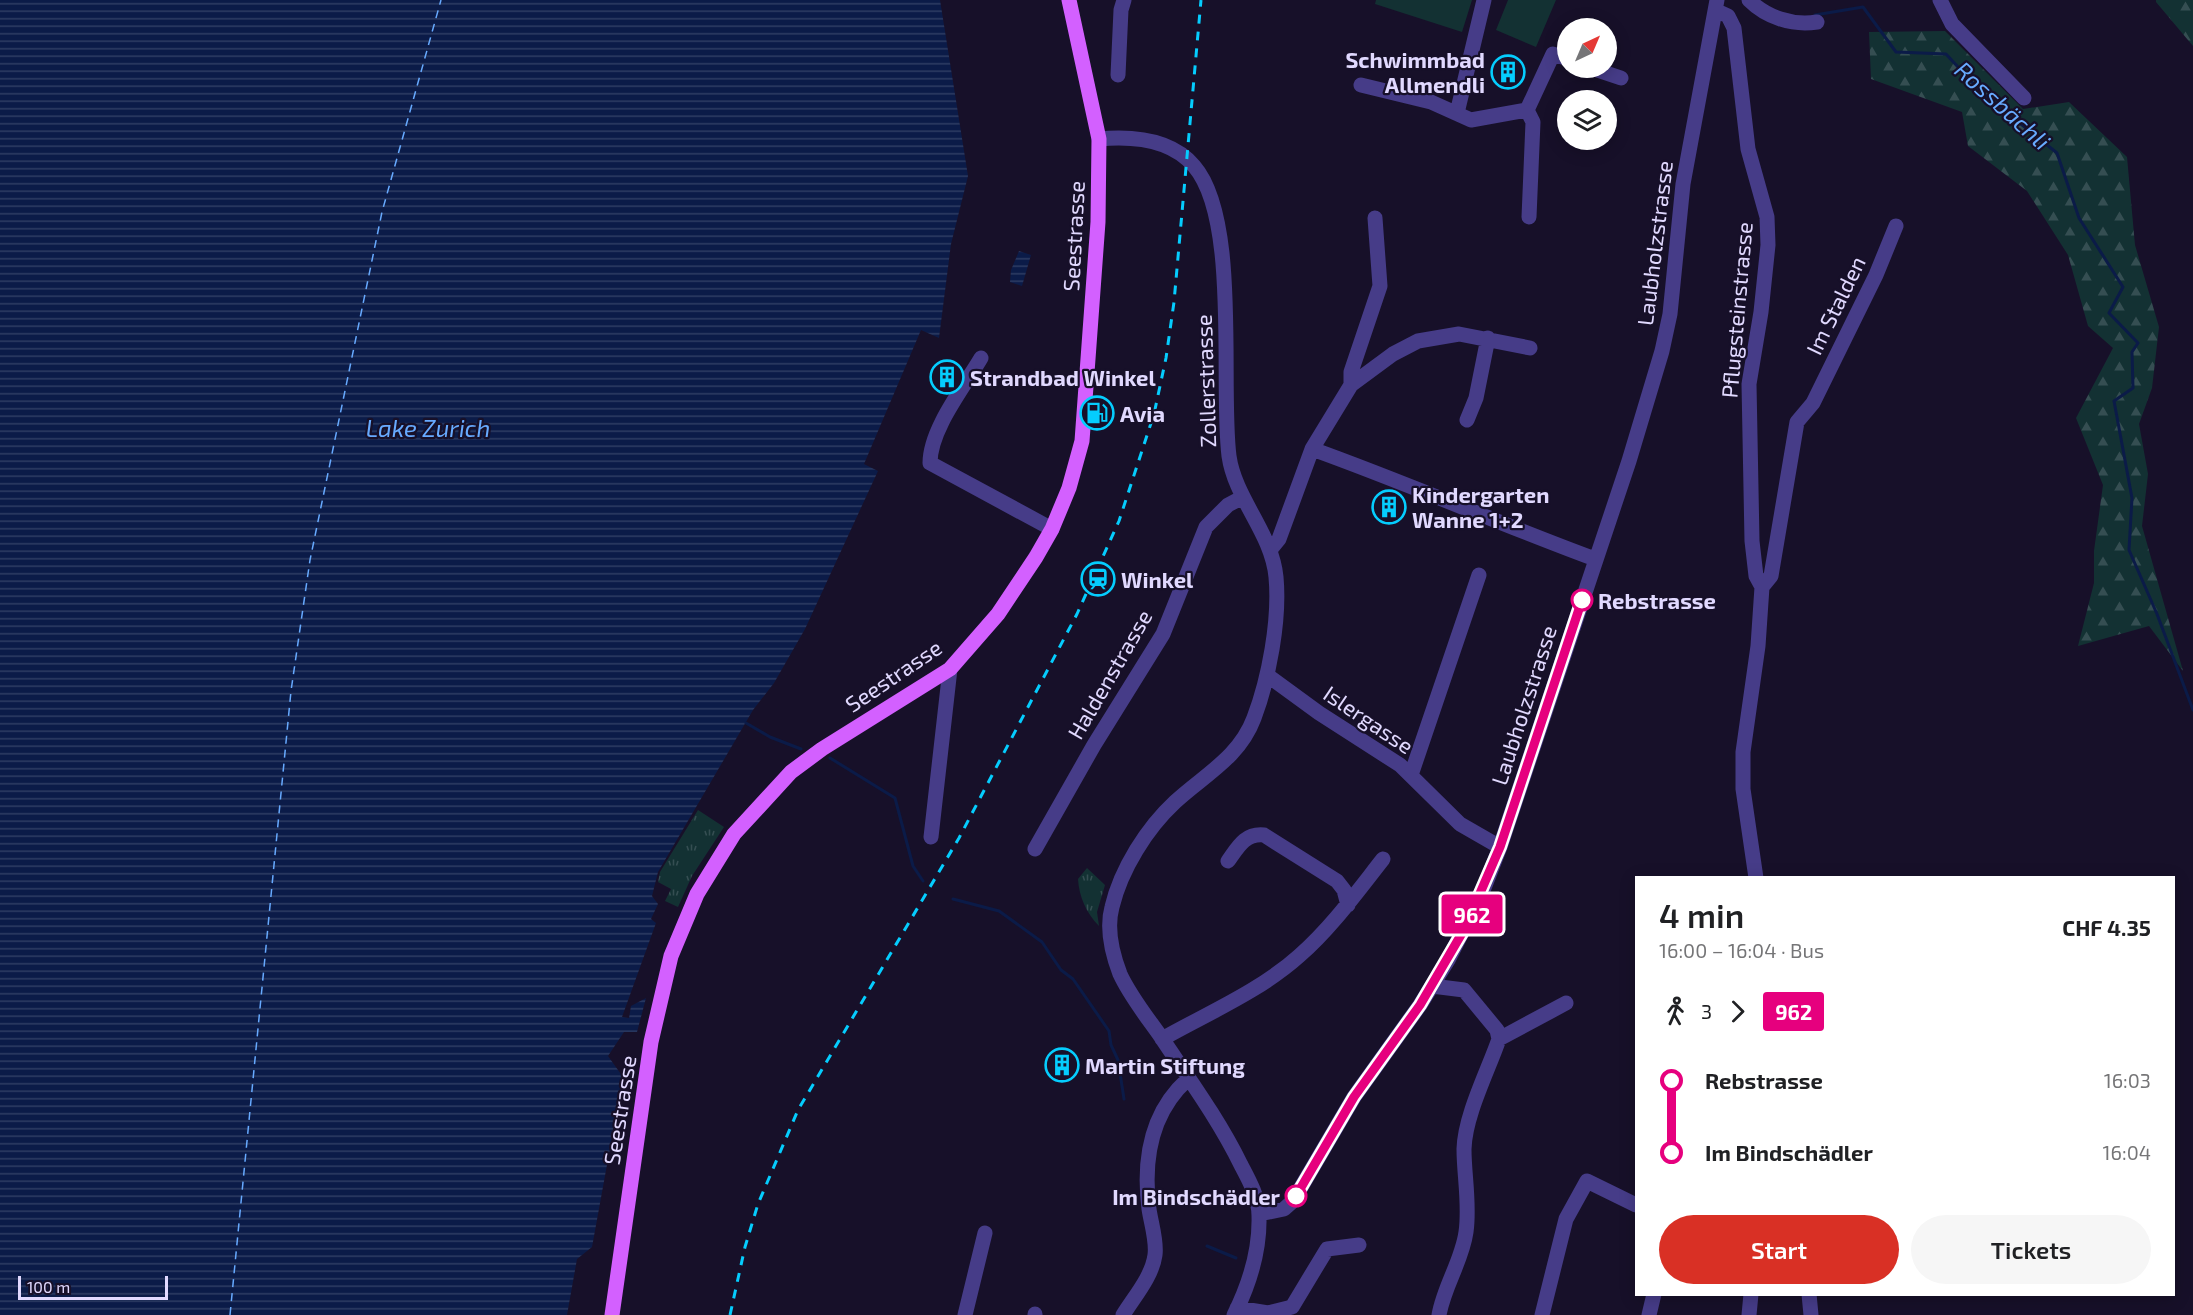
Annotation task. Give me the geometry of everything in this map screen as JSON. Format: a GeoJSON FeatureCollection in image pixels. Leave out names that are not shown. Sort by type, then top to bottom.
{"type":"FeatureCollection","features":[{"type":"Feature","properties":{"kind":"main road","name":"Seestrasse"},"geometry":{"type":"LineString","coordinates":[[612,1315],[651,1042],[671,957],[697,894],[734,834],[791,772],[822,749],[950,669],[998,614],[1052,529],[1069,488],[1082,441],[1098,222],[1099,139],[1069,0]]}},
{"type":"Feature","properties":{"kind":"street"},"geometry":{"type":"LineString","coordinates":[[1118,75],[1121,10],[1124,0]]}},
{"type":"Feature","properties":{"kind":"street"},"geometry":{"type":"LineString","coordinates":[[1457,112],[1484,0]]}},
{"type":"Feature","properties":{"kind":"street"},"geometry":{"type":"LineString","coordinates":[[1749,0],[1762,13],[1802,25],[1817,22]]}},
{"type":"Feature","properties":{"kind":"street"},"geometry":{"type":"LineString","coordinates":[[1940,0],[1952,24],[2024,98]]}},
{"type":"Feature","properties":{"kind":"street","name":"Laubholzstrasse"},"geometry":{"type":"LineString","coordinates":[[1259,1214],[1284,1209],[1293,1201],[1354,1097],[1432,986],[1465,928],[1500,847],[1629,461],[1662,351],[1670,314],[1683,184],[1717,5]]}},
{"type":"Feature","properties":{"kind":"street","name":"Pflugsteinstrasse"},"geometry":{"type":"LineString","coordinates":[[1717,5],[1728,16],[1734,28],[1748,149],[1767,217],[1768,245],[1761,312],[1749,384],[1752,541],[1756,576],[1762,587],[1758,645],[1743,752],[1743,789],[1756,876]]}},
{"type":"Feature","properties":{"kind":"street"},"geometry":{"type":"LineString","coordinates":[[1527,110],[1553,54],[1557,55]]}},
{"type":"Feature","properties":{"kind":"street"},"geometry":{"type":"LineString","coordinates":[[1617,77],[1621,78]]}},
{"type":"Feature","properties":{"kind":"street"},"geometry":{"type":"LineString","coordinates":[[1361,85],[1431,102],[1471,120],[1527,110]]}},
{"type":"Feature","properties":{"kind":"street"},"geometry":{"type":"LineString","coordinates":[[1527,110],[1533,122],[1529,217]]}},
{"type":"Feature","properties":{"kind":"street","name":"Zollerstrasse"},"geometry":{"type":"LineString","coordinates":[[1099,139],[1129,136],[1173,150],[1194,165],[1205,182],[1215,218],[1224,279],[1230,458],[1243,497],[1270,550],[1276,573],[1277,597],[1267,675],[1252,721],[1240,744],[1223,764],[1174,802],[1147,834],[1125,873],[1111,908],[1110,940],[1121,975],[1225,1133],[1248,1179],[1259,1214],[1253,1265],[1235,1312]]}},
{"type":"Feature","properties":{"kind":"street"},"geometry":{"type":"LineString","coordinates":[[1351,385],[1352,372],[1380,286],[1375,218]]}},
{"type":"Feature","properties":{"kind":"street","name":"Im Stalden"},"geometry":{"type":"LineString","coordinates":[[1813,403],[1876,275],[1896,226]]}},
{"type":"Feature","properties":{"kind":"street"},"geometry":{"type":"LineString","coordinates":[[1270,550],[1279,539],[1312,449],[1351,385],[1393,354],[1418,341],[1459,334],[1530,348]]}},
{"type":"Feature","properties":{"kind":"street"},"geometry":{"type":"LineString","coordinates":[[1467,420],[1476,398],[1488,338]]}},
{"type":"Feature","properties":{"kind":"street"},"geometry":{"type":"LineString","coordinates":[[981,358],[946,415],[930,452],[930,463],[1052,529]]}},
{"type":"Feature","properties":{"kind":"street","name":"Pflugsteinstrasse"},"geometry":{"type":"LineString","coordinates":[[1762,587],[1771,576],[1786,496],[1792,434],[1797,422],[1813,403]]}},
{"type":"Feature","properties":{"kind":"street"},"geometry":{"type":"LineString","coordinates":[[1312,449],[1595,559]]}},
{"type":"Feature","properties":{"kind":"street","name":"Haldenstrasse"},"geometry":{"type":"LineString","coordinates":[[1035,849],[1094,745],[1163,634],[1206,527],[1227,505],[1243,497]]}},
{"type":"Feature","properties":{"kind":"street"},"geometry":{"type":"LineString","coordinates":[[1411,775],[1479,575]]}},
{"type":"Feature","properties":{"kind":"street"},"geometry":{"type":"LineString","coordinates":[[931,837],[950,669]]}},
{"type":"Feature","properties":{"kind":"street","name":"Islergasse"},"geometry":{"type":"LineString","coordinates":[[1267,675],[1319,713],[1400,765],[1460,824],[1500,847]]}},
{"type":"Feature","properties":{"kind":"street"},"geometry":{"type":"LineString","coordinates":[[1228,861],[1243,841],[1254,834],[1264,836],[1337,881],[1344,890],[1347,904]]}},
{"type":"Feature","properties":{"kind":"street"},"geometry":{"type":"LineString","coordinates":[[1162,1039],[1263,984],[1299,956],[1347,904],[1383,859]]}},
{"type":"Feature","properties":{"kind":"street"},"geometry":{"type":"LineString","coordinates":[[1432,986],[1464,990],[1497,1030],[1499,1038],[1468,1124],[1464,1147],[1468,1195],[1466,1231],[1439,1315]]}},
{"type":"Feature","properties":{"kind":"street"},"geometry":{"type":"LineString","coordinates":[[1499,1038],[1566,1003]]}},
{"type":"Feature","properties":{"kind":"street"},"geometry":{"type":"LineString","coordinates":[[1123,1315],[1142,1285],[1155,1253],[1149,1204],[1147,1164],[1149,1142],[1176,1089],[1188,1079]]}},
{"type":"Feature","properties":{"kind":"street"},"geometry":{"type":"LineString","coordinates":[[1542,1315],[1566,1220],[1587,1181],[1635,1205]]}},
{"type":"Feature","properties":{"kind":"street"},"geometry":{"type":"LineString","coordinates":[[965,1315],[985,1233]]}},
{"type":"Feature","properties":{"kind":"street"},"geometry":{"type":"LineString","coordinates":[[1235,1312],[1268,1313],[1292,1307],[1297,1303],[1327,1249],[1359,1245]]}},
{"type":"Feature","properties":{"kind":"street"},"geometry":{"type":"LineString","coordinates":[[1649,1315],[1654,1296]]}},
{"type":"Feature","properties":{"kind":"street"},"geometry":{"type":"LineString","coordinates":[[1749,1315],[1751,1296]]}},
{"type":"Feature","properties":{"kind":"street"},"geometry":{"type":"LineString","coordinates":[[1809,1296],[1811,1315]]}},
{"type":"Feature","properties":{"kind":"green space"},"geometry":{"type":"Polygon","coordinates":[[[1376,0],[1472,0],[1462,32],[1375,4],[1376,0]]]}},
{"type":"Feature","properties":{"kind":"green space"},"geometry":{"type":"Polygon","coordinates":[[[1508,0],[1556,0],[1536,47],[1496,30],[1508,0]]]}},
{"type":"Feature","properties":{"kind":"green space"},"geometry":{"type":"Polygon","coordinates":[[[2156,0],[2193,0],[2193,46],[2156,2],[2156,0]]]}},
{"type":"Feature","properties":{"kind":"green space"},"geometry":{"type":"Polygon","coordinates":[[[1945,31],[2023,109],[2069,102],[2127,157],[2135,245],[2159,327],[2152,388],[2139,424],[2148,474],[2142,526],[2183,671],[2149,626],[2078,646],[2094,583],[2094,551],[2103,485],[2076,418],[2113,348],[2088,326],[2068,255],[2027,191],[1968,146],[1962,112],[1871,79],[1869,32],[1945,31]]]}},
{"type":"Feature","properties":{"kind":"green space"},"geometry":{"type":"Polygon","coordinates":[[[698,810],[724,827],[692,876],[678,907],[665,901],[671,889],[658,882],[660,872],[698,810]]]}},
{"type":"Feature","properties":{"kind":"green space"},"geometry":{"type":"Polygon","coordinates":[[[1087,868],[1105,885],[1097,912],[1099,926],[1087,910],[1080,892],[1078,879],[1087,868]]]}},
{"type":"Feature","properties":{"kind":"water","name":"Lake Zurich"},"geometry":{"type":"Polygon","coordinates":[[[0,0],[940,0],[968,176],[951,244],[939,338],[921,330],[864,464],[878,471],[805,629],[774,683],[753,710],[658,872],[652,896],[658,904],[651,919],[656,923],[622,1017],[629,1018],[631,1006],[646,998],[637,1032],[624,1032],[608,1056],[623,1077],[592,1247],[577,1259],[567,1315],[0,1315],[0,0]]]}},
{"type":"Feature","properties":{"kind":"water"},"geometry":{"type":"Polygon","coordinates":[[[1019,251],[1031,255],[1022,286],[1010,282],[1011,270],[1019,251]]]}},
{"type":"Feature","properties":{"kind":"waterway","name":"Rossbächli"},"geometry":{"type":"LineString","coordinates":[[1815,15],[1863,7],[1896,52],[1946,54],[1981,92],[2057,153],[2079,218],[2123,287],[2109,313],[2138,343],[2132,352],[2133,388],[2114,401],[2132,498],[2129,550],[2157,614],[2193,710]]}},
{"type":"Feature","properties":{"kind":"waterway"},"geometry":{"type":"LineString","coordinates":[[746,723],[770,737],[801,749]]}},
{"type":"Feature","properties":{"kind":"waterway"},"geometry":{"type":"LineString","coordinates":[[830,758],[895,798],[913,866],[923,881]]}},
{"type":"Feature","properties":{"kind":"waterway"},"geometry":{"type":"LineString","coordinates":[[953,899],[999,911],[1042,942],[1061,970],[1073,979],[1109,1031],[1111,1045],[1118,1060],[1124,1099]]}},
{"type":"Feature","properties":{"kind":"waterway"},"geometry":{"type":"LineString","coordinates":[[1207,1246],[1236,1258]]}},
{"type":"Feature","properties":{"kind":"ferry route"},"geometry":{"type":"LineString","coordinates":[[230,1315],[291,691],[310,560],[382,212],[441,0]]}},
{"type":"Feature","properties":{"kind":"railway"},"geometry":{"type":"LineString","coordinates":[[730,1315],[745,1247],[758,1204],[798,1110],[959,838],[1077,614],[1119,521],[1154,414],[1166,358],[1174,302],[1201,0]]}},
{"type":"Feature","properties":{"kind":"bus line","name":"962"},"geometry":{"type":"LineString","coordinates":[[1296,1196],[1354,1097],[1420,1005],[1465,928],[1500,847],[1582,600]]}},
{"type":"Feature","properties":{"kind":"place","name":"Schwimmbad Allmendli"},"geometry":{"type":"Point","coordinates":[1508,72]}},
{"type":"Feature","properties":{"kind":"place","name":"Strandbad Winkel"},"geometry":{"type":"Point","coordinates":[947,377]}},
{"type":"Feature","properties":{"kind":"place","name":"Avia"},"geometry":{"type":"Point","coordinates":[1097,413]}},
{"type":"Feature","properties":{"kind":"place","name":"Kindergarten Wanne 1+2"},"geometry":{"type":"Point","coordinates":[1389,507]}},
{"type":"Feature","properties":{"kind":"place","name":"Winkel"},"geometry":{"type":"Point","coordinates":[1098,579]}},
{"type":"Feature","properties":{"kind":"place","name":"Rebstrasse"},"geometry":{"type":"Point","coordinates":[1582,600]}},
{"type":"Feature","properties":{"kind":"place","name":"Martin Stiftung"},"geometry":{"type":"Point","coordinates":[1062,1065]}},
{"type":"Feature","properties":{"kind":"place","name":"Im Bindschädler"},"geometry":{"type":"Point","coordinates":[1296,1196]}}]}
